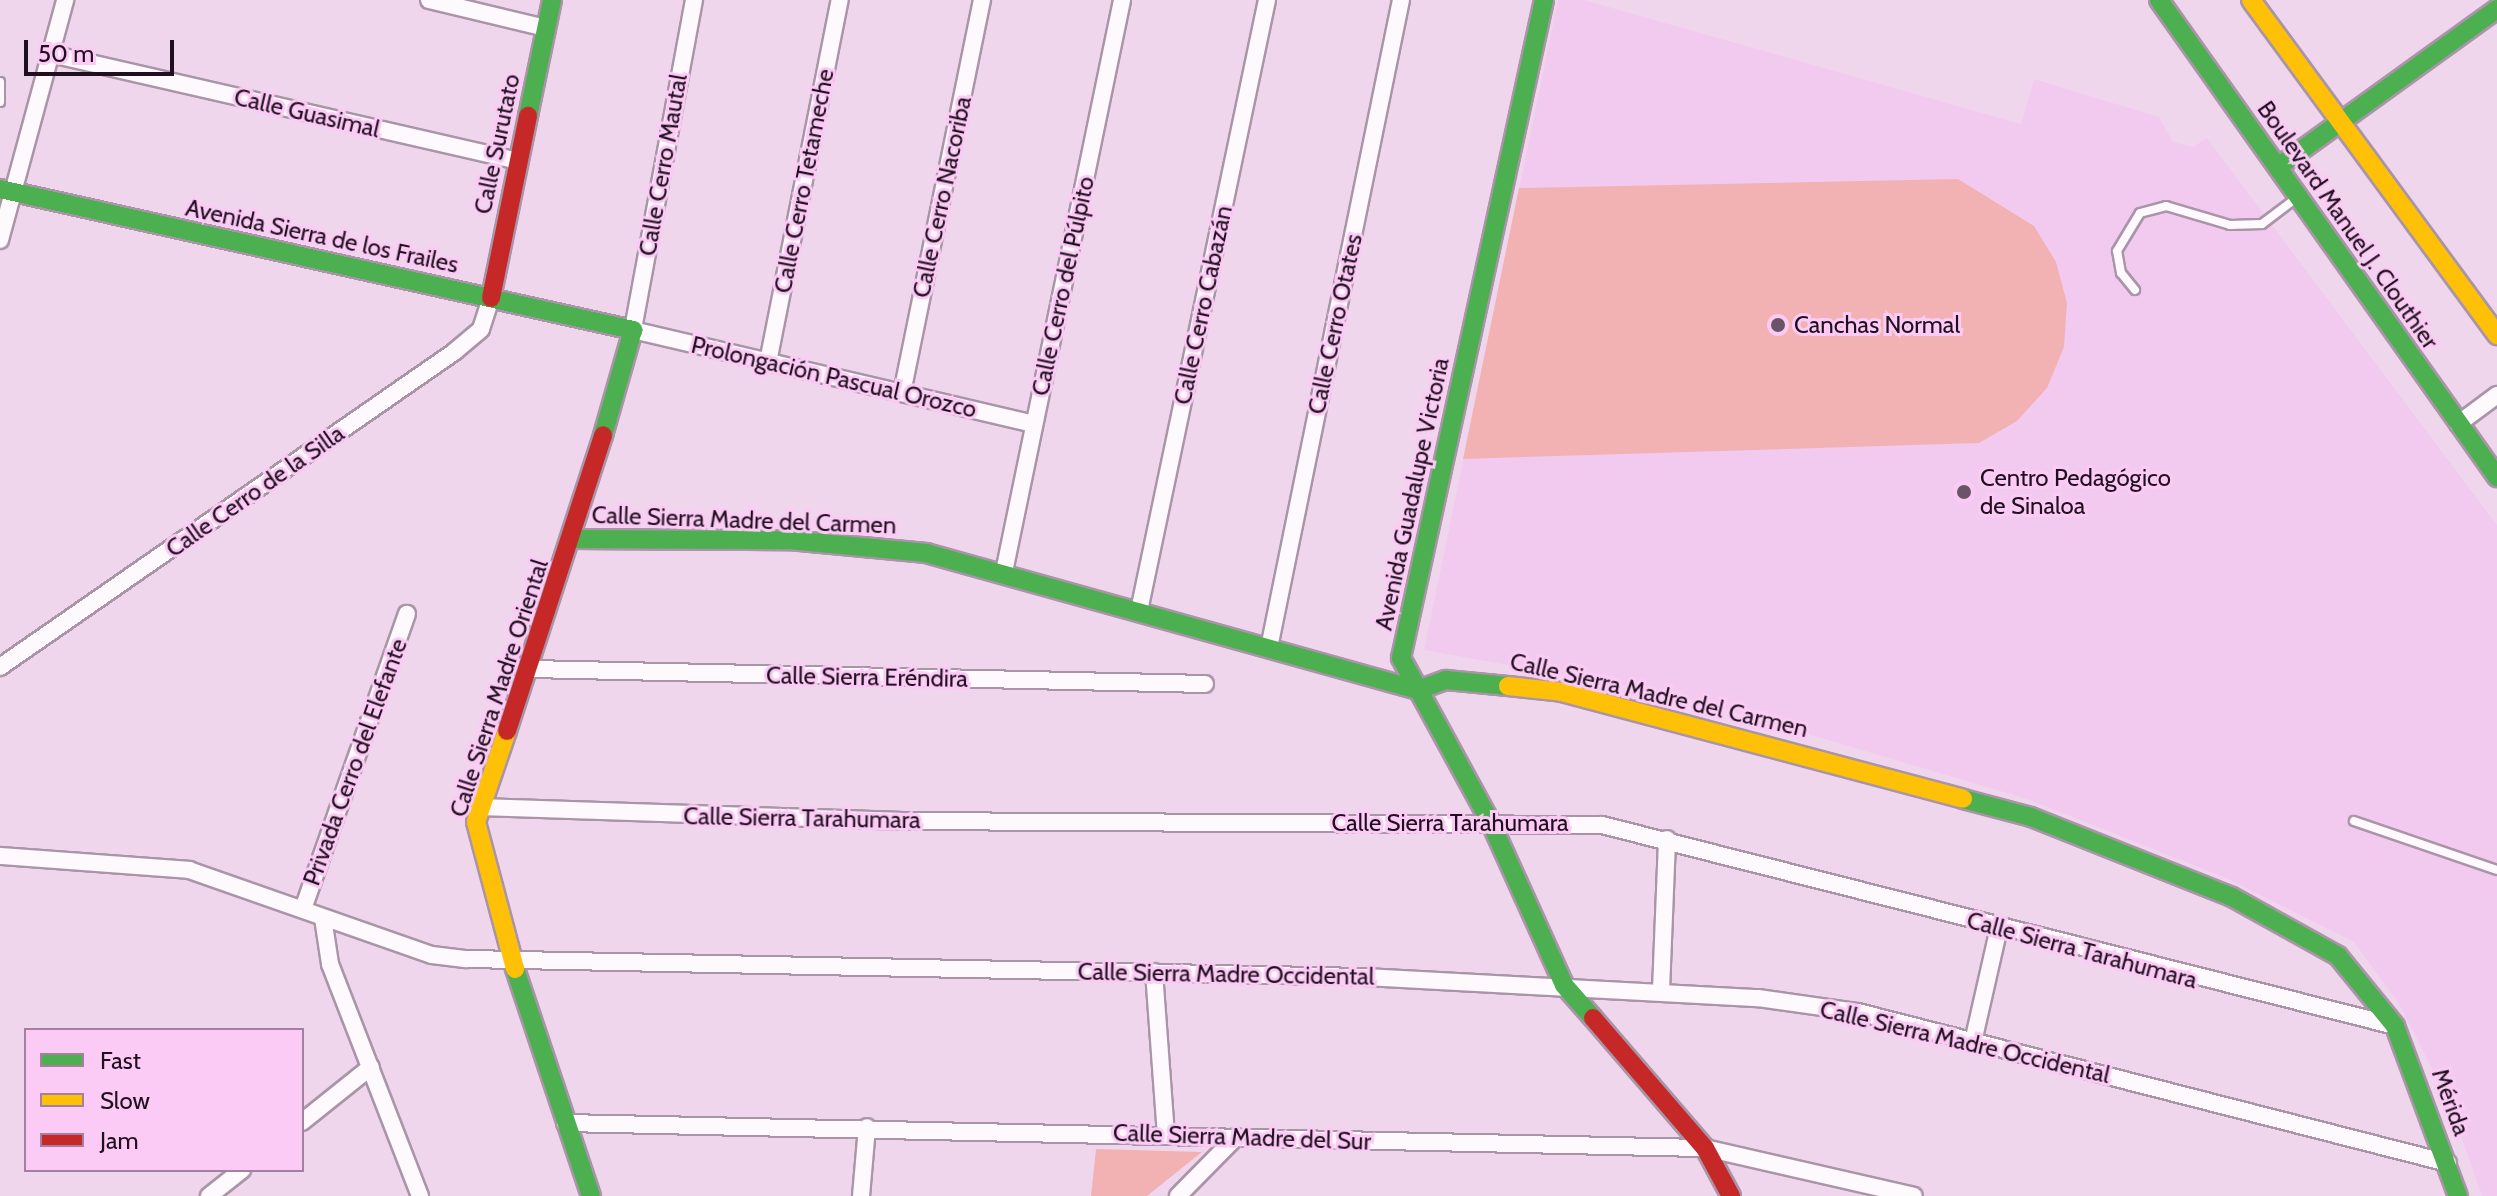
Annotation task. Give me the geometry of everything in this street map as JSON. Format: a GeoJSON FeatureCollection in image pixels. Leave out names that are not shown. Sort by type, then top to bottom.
{"type":"FeatureCollection","features":[{"type":"Feature","properties":{"kind":"street"},"geometry":{"type":"LineString","coordinates":[[0,240],[7,191],[65,0]]}},
{"type":"Feature","properties":{"kind":"street"},"geometry":{"type":"LineString","coordinates":[[429,0],[546,28]]}},
{"type":"Feature","properties":{"kind":"street","name":"Calle Surutato"},"geometry":{"type":"LineString","coordinates":[[491,298],[552,0]]}},
{"type":"Feature","properties":{"kind":"street","name":"Calle Cerro Mautal"},"geometry":{"type":"LineString","coordinates":[[633,330],[694,0]]}},
{"type":"Feature","properties":{"kind":"street","name":"Calle Cerro Tetameche"},"geometry":{"type":"LineString","coordinates":[[768,362],[840,0]]}},
{"type":"Feature","properties":{"kind":"street","name":"Calle Cerro Nacoriba"},"geometry":{"type":"LineString","coordinates":[[902,393],[982,0]]}},
{"type":"Feature","properties":{"kind":"street","name":"Calle Cerro del Púlpito"},"geometry":{"type":"LineString","coordinates":[[1004,572],[1122,0]]}},
{"type":"Feature","properties":{"kind":"street","name":"Calle Cerro Cabazán"},"geometry":{"type":"LineString","coordinates":[[1139,611],[1267,0]]}},
{"type":"Feature","properties":{"kind":"street","name":"Calle Cerro Otates"},"geometry":{"type":"LineString","coordinates":[[1269,648],[1401,0]]}},
{"type":"Feature","properties":{"kind":"street","name":"Avenida Guadalupe Victoria"},"geometry":{"type":"LineString","coordinates":[[1544,0],[1401,658],[1490,821],[1564,985],[1705,1148],[1731,1196]]}},
{"type":"Feature","properties":{"kind":"street","name":"Boulevard Manuel J. Clouthier"},"geometry":{"type":"LineString","coordinates":[[2159,0],[2497,477]]}},
{"type":"Feature","properties":{"kind":"street"},"geometry":{"type":"LineString","coordinates":[[2251,0],[2497,335]]}},
{"type":"Feature","properties":{"kind":"street"},"geometry":{"type":"LineString","coordinates":[[2278,167],[2497,9]]}},
{"type":"Feature","properties":{"kind":"street","name":"Calle Guasimal"},"geometry":{"type":"LineString","coordinates":[[51,54],[517,161]]}},
{"type":"Feature","properties":{"kind":"street","name":"Avenida Sierra de los Frailes"},"geometry":{"type":"LineString","coordinates":[[7,191],[633,330]]}},
{"type":"Feature","properties":{"kind":"street","name":"Calle Cerro de la Silla"},"geometry":{"type":"LineString","coordinates":[[0,667],[454,352],[481,329],[491,298]]}},
{"type":"Feature","properties":{"kind":"street","name":"Prolongación Pascual Orozco"},"geometry":{"type":"LineString","coordinates":[[633,330],[1034,424]]}},
{"type":"Feature","properties":{"kind":"street","name":"Calle Sierra Madre Oriental"},"geometry":{"type":"LineString","coordinates":[[591,1196],[476,845],[480,807],[573,539],[633,330]]}},
{"type":"Feature","properties":{"kind":"street"},"geometry":{"type":"LineString","coordinates":[[2458,424],[2497,395]]}},
{"type":"Feature","properties":{"kind":"street","name":"Calle Sierra Madre del Carmen"},"geometry":{"type":"LineString","coordinates":[[573,539],[876,544],[1004,572],[1418,690],[1446,680],[1562,692],[2031,817],[2302,930],[2338,956],[2395,1026]]}},
{"type":"Feature","properties":{"kind":"street","name":"Privada Cerro del Elefante"},"geometry":{"type":"LineString","coordinates":[[303,909],[407,614]]}},
{"type":"Feature","properties":{"kind":"street","name":"Calle Sierra Eréndira"},"geometry":{"type":"LineString","coordinates":[[530,669],[1205,684]]}},
{"type":"Feature","properties":{"kind":"street","name":"Calle Sierra Tarahumara"},"geometry":{"type":"LineString","coordinates":[[480,807],[903,821],[1490,821],[1602,825],[2395,1026]]}},
{"type":"Feature","properties":{"kind":"street"},"geometry":{"type":"LineString","coordinates":[[1661,990],[1667,839]]}},
{"type":"Feature","properties":{"kind":"street","name":"Calle Sierra Madre Occidental"},"geometry":{"type":"LineString","coordinates":[[0,856],[150,863],[303,909],[432,955],[1564,985],[1661,990],[1858,1012],[2448,1163]]}},
{"type":"Feature","properties":{"kind":"street"},"geometry":{"type":"LineString","coordinates":[[323,918],[330,964],[420,1196]]}},
{"type":"Feature","properties":{"kind":"street"},"geometry":{"type":"LineString","coordinates":[[1973,1042],[1999,928]]}},
{"type":"Feature","properties":{"kind":"street"},"geometry":{"type":"LineString","coordinates":[[1154,972],[1166,1134]]}},
{"type":"Feature","properties":{"kind":"street","name":"Mérida"},"geometry":{"type":"LineString","coordinates":[[2395,1026],[2458,1196]]}},
{"type":"Feature","properties":{"kind":"street"},"geometry":{"type":"LineString","coordinates":[[304,1120],[371,1067]]}},
{"type":"Feature","properties":{"kind":"street","name":"Calle Sierra Madre del Sur"},"geometry":{"type":"LineString","coordinates":[[565,1123],[867,1127],[1705,1148],[1914,1196]]}},
{"type":"Feature","properties":{"kind":"street"},"geometry":{"type":"LineString","coordinates":[[861,1196],[867,1127]]}},
{"type":"Feature","properties":{"kind":"street"},"geometry":{"type":"LineString","coordinates":[[1178,1196],[1236,1137]]}},
{"type":"Feature","properties":{"kind":"street"},"geometry":{"type":"LineString","coordinates":[[209,1196],[239,1172]]}},
{"type":"Feature","properties":{"kind":"lane"},"geometry":{"type":"LineString","coordinates":[[0,82],[0,102]]}},
{"type":"Feature","properties":{"kind":"lane"},"geometry":{"type":"LineString","coordinates":[[2135,290],[2121,273],[2117,251],[2140,213],[2166,206],[2230,225],[2262,224],[2298,197]]}},
{"type":"Feature","properties":{"kind":"lane"},"geometry":{"type":"LineString","coordinates":[[2354,821],[2497,870]]}},
{"type":"Feature","properties":{"kind":"shaded area","name":"Centro Pedagógico de Sinaloa"},"geometry":{"type":"Polygon","coordinates":[[[1558,0],[1584,0],[2021,124],[2034,79],[2159,117],[2173,142],[2193,147],[2207,138],[2497,525],[2497,1196],[2482,1196],[2449,1102],[2399,1004],[2354,942],[2230,880],[2027,799],[1679,696],[1424,650],[1558,0]]]}},
{"type":"Feature","properties":{"kind":"shaded area","name":"Canchas Normal"},"geometry":{"type":"Polygon","coordinates":[[[1958,179],[2034,226],[2056,262],[2067,303],[2064,347],[2047,388],[2017,421],[1979,443],[1463,459],[1519,188],[1958,179]]]}},
{"type":"Feature","properties":{"kind":"shaded area"},"geometry":{"type":"Polygon","coordinates":[[[1096,1149],[1202,1152],[1147,1196],[1091,1196],[1096,1149]]]}},
{"type":"Feature","properties":{"kind":"traffic: fast"},"geometry":{"type":"LineString","coordinates":[[528,116],[552,0]]}},
{"type":"Feature","properties":{"kind":"traffic: fast"},"geometry":{"type":"LineString","coordinates":[[1544,0],[1401,658],[1490,821],[1564,985],[1593,1018]]}},
{"type":"Feature","properties":{"kind":"traffic: fast"},"geometry":{"type":"LineString","coordinates":[[2159,0],[2497,477]]}},
{"type":"Feature","properties":{"kind":"traffic: fast"},"geometry":{"type":"LineString","coordinates":[[2278,167],[2497,9]]}},
{"type":"Feature","properties":{"kind":"traffic: fast"},"geometry":{"type":"LineString","coordinates":[[0,189],[633,330],[603,435]]}},
{"type":"Feature","properties":{"kind":"traffic: fast"},"geometry":{"type":"LineString","coordinates":[[573,539],[789,540],[926,553],[1418,690],[1446,680],[1508,686]]}},
{"type":"Feature","properties":{"kind":"traffic: fast"},"geometry":{"type":"LineString","coordinates":[[1963,799],[2031,817],[2232,897],[2338,956],[2395,1026],[2458,1196]]}},
{"type":"Feature","properties":{"kind":"traffic: fast"},"geometry":{"type":"LineString","coordinates":[[515,969],[591,1196]]}},
{"type":"Feature","properties":{"kind":"traffic: slow"},"geometry":{"type":"LineString","coordinates":[[2251,0],[2497,335]]}},
{"type":"Feature","properties":{"kind":"traffic: slow"},"geometry":{"type":"LineString","coordinates":[[1508,686],[1562,692],[1963,799]]}},
{"type":"Feature","properties":{"kind":"traffic: slow"},"geometry":{"type":"LineString","coordinates":[[507,731],[476,822],[515,969]]}},
{"type":"Feature","properties":{"kind":"traffic: jam"},"geometry":{"type":"LineString","coordinates":[[491,298],[528,116]]}},
{"type":"Feature","properties":{"kind":"traffic: jam"},"geometry":{"type":"LineString","coordinates":[[507,731],[603,435]]}},
{"type":"Feature","properties":{"kind":"traffic: jam"},"geometry":{"type":"LineString","coordinates":[[1593,1018],[1705,1148],[1731,1196]]}},
{"type":"Feature","properties":{"kind":"place","name":"Canchas Normal"},"geometry":{"type":"Point","coordinates":[1778,325]}},
{"type":"Feature","properties":{"kind":"place","name":"Centro Pedagógico de Sinaloa"},"geometry":{"type":"Point","coordinates":[1964,492]}}]}
